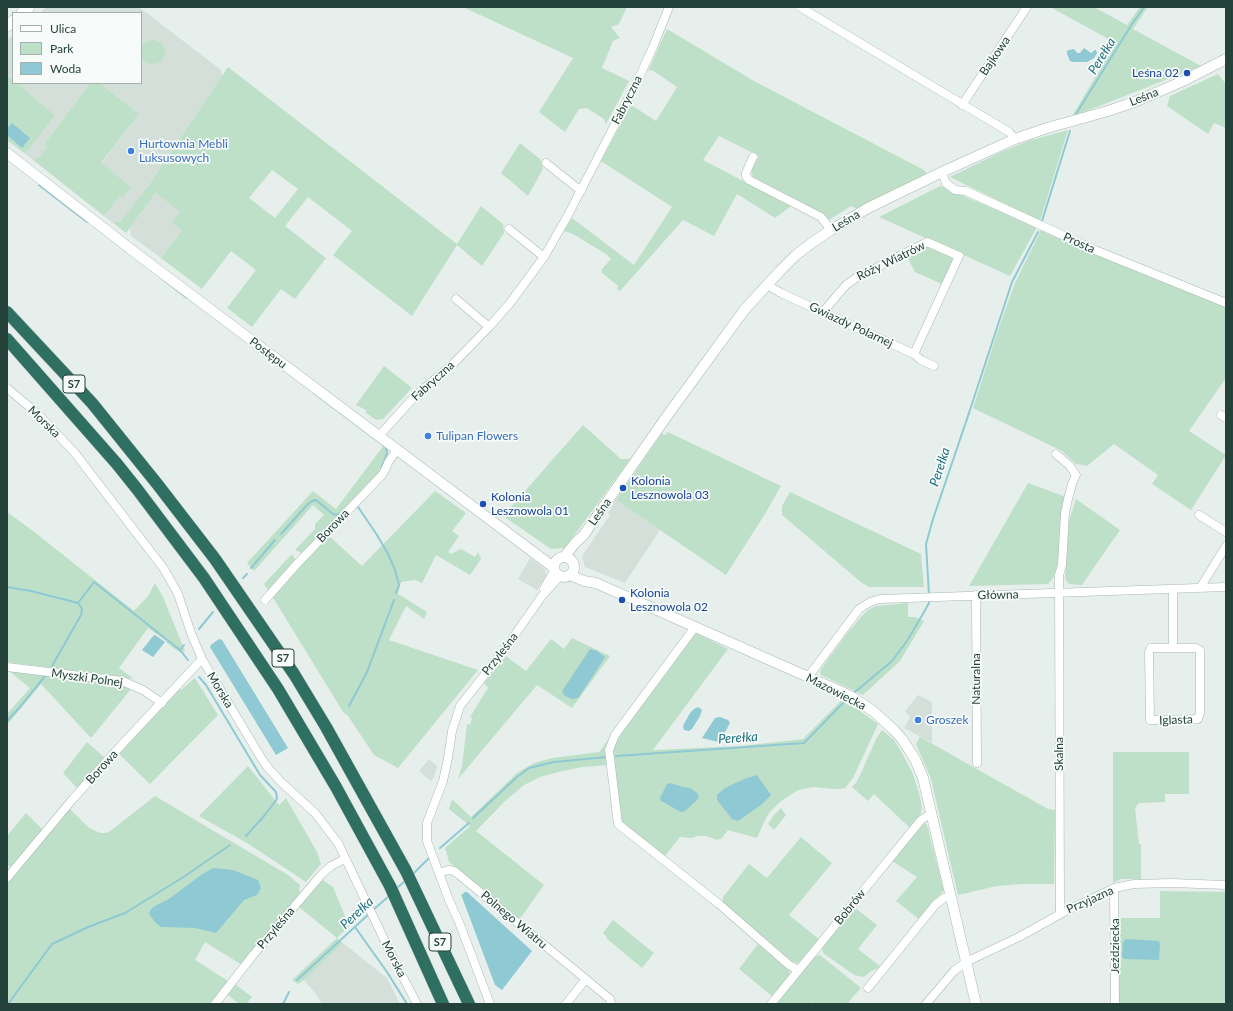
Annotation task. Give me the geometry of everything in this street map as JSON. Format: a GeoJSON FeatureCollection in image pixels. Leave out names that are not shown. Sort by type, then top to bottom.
{"type":"FeatureCollection","features":[{"type":"Feature","properties":{"kind":"highway","name":"S7"},"geometry":{"type":"LineString","coordinates":[[7,312],[92,403],[158,485],[215,559],[294,674],[326,727],[408,876],[469,1004]]}},
{"type":"Feature","properties":{"kind":"highway","name":"S7"},"geometry":{"type":"LineString","coordinates":[[7,339],[117,464],[204,578],[278,689],[304,731],[361,831],[392,891],[443,1004]]}},
{"type":"Feature","properties":{"kind":"street","name":"Fabryczna"},"geometry":{"type":"LineString","coordinates":[[379,436],[415,396],[454,363],[489,327],[510,303],[544,257],[560,232],[640,76],[669,7]]}},
{"type":"Feature","properties":{"kind":"street"},"geometry":{"type":"LineString","coordinates":[[800,7],[1009,132],[1015,139]]}},
{"type":"Feature","properties":{"kind":"street","name":"Bajkowa"},"geometry":{"type":"LineString","coordinates":[[962,105],[1028,7]]}},
{"type":"Feature","properties":{"kind":"street","name":"Leśna"},"geometry":{"type":"LineString","coordinates":[[563,567],[581,544],[582,536],[745,309],[796,256],[831,230],[868,208],[942,172],[1015,139],[1047,128],[1108,111],[1137,100],[1183,81],[1226,59]]}},
{"type":"Feature","properties":{"kind":"street","name":"Postępu"},"geometry":{"type":"LineString","coordinates":[[7,152],[125,245],[397,450],[532,550],[563,567]]}},
{"type":"Feature","properties":{"kind":"street"},"geometry":{"type":"LineString","coordinates":[[753,157],[746,173],[749,180],[821,217],[831,230]]}},
{"type":"Feature","properties":{"kind":"street"},"geometry":{"type":"LineString","coordinates":[[546,163],[581,191]]}},
{"type":"Feature","properties":{"kind":"street","name":"Prosta"},"geometry":{"type":"LineString","coordinates":[[942,172],[946,183],[955,190],[966,191],[1095,250],[1226,302]]}},
{"type":"Feature","properties":{"kind":"street"},"geometry":{"type":"LineString","coordinates":[[509,229],[544,257]]}},
{"type":"Feature","properties":{"kind":"street","name":"Róży Wiatrów"},"geometry":{"type":"LineString","coordinates":[[823,312],[846,285],[856,278],[927,242],[959,256],[914,354]]}},
{"type":"Feature","properties":{"kind":"street","name":"Gwiazdy Polarnej"},"geometry":{"type":"LineString","coordinates":[[767,285],[781,293],[914,354],[921,360],[934,366]]}},
{"type":"Feature","properties":{"kind":"street"},"geometry":{"type":"LineString","coordinates":[[456,299],[489,327]]}},
{"type":"Feature","properties":{"kind":"street","name":"Morska"},"geometry":{"type":"LineString","coordinates":[[7,388],[39,415],[74,452],[164,569],[178,594],[202,659],[269,769],[315,814],[338,843],[372,916],[417,1004]]}},
{"type":"Feature","properties":{"kind":"street","name":"Borowa"},"geometry":{"type":"LineString","coordinates":[[265,600],[296,565],[382,475],[389,461],[397,450]]}},
{"type":"Feature","properties":{"kind":"street"},"geometry":{"type":"LineString","coordinates":[[1056,454],[1076,475],[1072,484],[1065,513],[1064,546],[1062,565],[1059,575],[1059,593]]}},
{"type":"Feature","properties":{"kind":"street"},"geometry":{"type":"LineString","coordinates":[[1199,515],[1226,532]]}},
{"type":"Feature","properties":{"kind":"street"},"geometry":{"type":"LineString","coordinates":[[1200,588],[1226,546]]}},
{"type":"Feature","properties":{"kind":"street","name":"Mazowiecka"},"geometry":{"type":"LineString","coordinates":[[563,567],[852,697],[873,711],[893,729],[902,739],[915,759],[923,778],[976,1004]]}},
{"type":"Feature","properties":{"kind":"street","name":"Przyleśna"},"geometry":{"type":"LineString","coordinates":[[490,1004],[427,841],[427,823],[445,771],[452,731],[458,710],[463,700],[507,646],[542,596],[545,586],[563,567]]}},
{"type":"Feature","properties":{"kind":"street","name":"Główna"},"geometry":{"type":"LineString","coordinates":[[808,677],[855,613],[862,606],[880,598],[1226,587]]}},
{"type":"Feature","properties":{"kind":"street"},"geometry":{"type":"LineString","coordinates":[[1173,589],[1173,648]]}},
{"type":"Feature","properties":{"kind":"street","name":"Skalna"},"geometry":{"type":"LineString","coordinates":[[1059,593],[1060,914]]}},
{"type":"Feature","properties":{"kind":"street","name":"Naturalna"},"geometry":{"type":"LineString","coordinates":[[976,595],[977,763]]}},
{"type":"Feature","properties":{"kind":"street"},"geometry":{"type":"LineString","coordinates":[[695,627],[615,734],[609,750],[618,824],[719,904],[789,965],[798,970]]}},
{"type":"Feature","properties":{"kind":"street","name":"Iglasta"},"geometry":{"type":"LineString","coordinates":[[1151,648],[1173,648],[1196,648],[1200,650],[1200,714],[1197,720],[1152,720],[1149,718],[1149,652],[1151,648]]}},
{"type":"Feature","properties":{"kind":"street","name":"Borowa"},"geometry":{"type":"LineString","coordinates":[[7,878],[72,800],[202,659]]}},
{"type":"Feature","properties":{"kind":"street","name":"Myszki Polnej"},"geometry":{"type":"LineString","coordinates":[[7,667],[122,681],[143,690],[162,703]]}},
{"type":"Feature","properties":{"kind":"street","name":"Bobrów"},"geometry":{"type":"LineString","coordinates":[[771,1004],[921,820],[932,813]]}},
{"type":"Feature","properties":{"kind":"street","name":"Przyleśna"},"geometry":{"type":"LineString","coordinates":[[214,1004],[254,954],[318,879],[331,866],[345,859]]}},
{"type":"Feature","properties":{"kind":"street","name":"Polnego Wiatru"},"geometry":{"type":"LineString","coordinates":[[439,873],[448,870],[454,871],[458,874],[610,998],[611,1004]]}},
{"type":"Feature","properties":{"kind":"street","name":"Przyjazna"},"geometry":{"type":"LineString","coordinates":[[926,1004],[954,971],[966,962],[1114,888],[1134,884],[1172,883],[1226,885]]}},
{"type":"Feature","properties":{"kind":"street","name":"Jeździecka"},"geometry":{"type":"LineString","coordinates":[[1114,888],[1115,1004]]}},
{"type":"Feature","properties":{"kind":"street"},"geometry":{"type":"LineString","coordinates":[[868,988],[936,904],[944,898],[950,896]]}},
{"type":"Feature","properties":{"kind":"street"},"geometry":{"type":"LineString","coordinates":[[566,1004],[586,979]]}},
{"type":"Feature","properties":{"kind":"shaded area"},"geometry":{"type":"Polygon","coordinates":[[[47,7],[139,7],[221,70],[222,76],[148,186],[120,222],[112,222],[104,216],[120,196],[122,198],[101,164],[139,114],[101,84],[142,84],[142,12],[40,12],[47,7]]]}},
{"type":"Feature","properties":{"kind":"shaded area"},"geometry":{"type":"Polygon","coordinates":[[[12,36],[12,79],[7,75],[7,40],[12,36]]]}},
{"type":"Feature","properties":{"kind":"shaded area"},"geometry":{"type":"Polygon","coordinates":[[[18,84],[89,84],[44,144],[47,147],[38,158],[36,157],[33,160],[24,153],[30,148],[54,117],[54,114],[18,84]]]}},
{"type":"Feature","properties":{"kind":"shaded area"},"geometry":{"type":"Polygon","coordinates":[[[156,193],[181,212],[182,230],[161,258],[131,236],[130,228],[156,193]]]}},
{"type":"Feature","properties":{"kind":"shaded area"},"geometry":{"type":"Polygon","coordinates":[[[616,500],[660,530],[625,583],[585,567],[582,556],[610,515],[608,513],[616,500]]]}},
{"type":"Feature","properties":{"kind":"shaded area"},"geometry":{"type":"Polygon","coordinates":[[[530,558],[545,569],[546,576],[537,590],[518,579],[530,558]]]}},
{"type":"Feature","properties":{"kind":"shaded area"},"geometry":{"type":"Polygon","coordinates":[[[918,695],[932,702],[932,743],[904,728],[910,717],[905,711],[918,695]]]}},
{"type":"Feature","properties":{"kind":"shaded area"},"geometry":{"type":"Polygon","coordinates":[[[429,759],[437,766],[434,777],[431,781],[419,771],[429,759]]]}},
{"type":"Feature","properties":{"kind":"shaded area"},"geometry":{"type":"Polygon","coordinates":[[[343,943],[387,978],[400,1004],[322,1004],[304,980],[343,943]]]}},
{"type":"Feature","properties":{"kind":"green space"},"geometry":{"type":"Polygon","coordinates":[[[463,7],[627,7],[619,24],[611,27],[620,38],[613,41],[602,68],[629,81],[606,124],[604,119],[587,108],[579,109],[565,132],[539,112],[573,58],[463,7]]]}},
{"type":"Feature","properties":{"kind":"green space"},"geometry":{"type":"Polygon","coordinates":[[[1050,7],[1094,7],[1127,25],[1140,7],[1148,7],[1133,29],[1201,66],[1072,116],[1116,43],[1050,7]]]}},
{"type":"Feature","properties":{"kind":"green space"},"geometry":{"type":"Polygon","coordinates":[[[667,29],[754,81],[922,169],[925,171],[926,175],[857,209],[851,206],[829,220],[824,214],[753,177],[751,171],[759,156],[719,136],[703,160],[791,206],[775,218],[737,194],[714,236],[683,220],[620,291],[617,289],[618,286],[602,273],[602,269],[611,259],[606,254],[573,234],[564,231],[572,218],[634,265],[672,207],[601,161],[631,105],[656,121],[677,87],[652,70],[648,71],[667,29]]]}},
{"type":"Feature","properties":{"kind":"green space"},"geometry":{"type":"Polygon","coordinates":[[[153,40],[158,41],[162,43],[165,52],[162,61],[153,64],[144,61],[142,57],[142,47],[144,43],[153,40]]]}},
{"type":"Feature","properties":{"kind":"green space"},"geometry":{"type":"Polygon","coordinates":[[[228,67],[457,244],[481,206],[503,224],[504,233],[482,266],[457,245],[412,316],[333,255],[352,231],[308,197],[285,226],[326,258],[295,299],[281,289],[252,327],[227,308],[256,270],[231,251],[202,289],[161,258],[182,230],[172,223],[180,212],[156,193],[126,233],[112,222],[120,222],[148,186],[228,67]],[[272,170],[249,198],[275,218],[298,189],[272,170]]]}},
{"type":"Feature","properties":{"kind":"green space"},"geometry":{"type":"Polygon","coordinates":[[[1218,74],[1226,84],[1226,128],[1214,123],[1208,134],[1167,106],[1170,96],[1218,74]]]}},
{"type":"Feature","properties":{"kind":"green space"},"geometry":{"type":"Polygon","coordinates":[[[7,75],[12,79],[12,84],[18,84],[54,114],[54,117],[30,148],[24,153],[7,140],[7,75]]]}},
{"type":"Feature","properties":{"kind":"green space"},"geometry":{"type":"Polygon","coordinates":[[[89,84],[101,84],[139,114],[101,163],[131,187],[122,198],[120,196],[104,216],[33,160],[36,157],[38,158],[47,147],[44,144],[89,84]]]}},
{"type":"Feature","properties":{"kind":"green space"},"geometry":{"type":"Polygon","coordinates":[[[1068,130],[1040,221],[950,177],[1001,152],[1028,141],[1068,130]]]}},
{"type":"Feature","properties":{"kind":"green space"},"geometry":{"type":"Polygon","coordinates":[[[520,143],[541,160],[543,169],[528,196],[501,173],[520,143]]]}},
{"type":"Feature","properties":{"kind":"green space"},"geometry":{"type":"Polygon","coordinates":[[[940,186],[1037,227],[1010,276],[879,217],[940,186]]]}},
{"type":"Feature","properties":{"kind":"green space"},"geometry":{"type":"Polygon","coordinates":[[[1041,230],[1091,253],[1226,306],[1226,378],[1189,431],[1226,455],[1191,510],[1152,484],[1158,475],[1114,444],[1087,466],[1076,464],[1062,451],[973,408],[1015,283],[1041,230]]]}},
{"type":"Feature","properties":{"kind":"green space"},"geometry":{"type":"Polygon","coordinates":[[[929,245],[951,255],[953,261],[942,284],[915,272],[907,257],[929,245]]]}},
{"type":"Feature","properties":{"kind":"green space"},"geometry":{"type":"Polygon","coordinates":[[[384,366],[412,388],[383,419],[376,420],[366,413],[366,410],[356,405],[384,366]]]}},
{"type":"Feature","properties":{"kind":"green space"},"geometry":{"type":"Polygon","coordinates":[[[583,425],[621,459],[630,459],[565,548],[551,549],[503,516],[583,425]]]}},
{"type":"Feature","properties":{"kind":"green space"},"geometry":{"type":"Polygon","coordinates":[[[668,432],[781,486],[726,575],[616,500],[662,433],[665,435],[668,432]]]}},
{"type":"Feature","properties":{"kind":"green space"},"geometry":{"type":"Polygon","coordinates":[[[384,445],[387,447],[388,451],[387,459],[382,471],[305,552],[301,553],[295,550],[315,529],[315,524],[324,515],[313,505],[254,571],[247,563],[313,491],[336,509],[384,445]]]}},
{"type":"Feature","properties":{"kind":"green space"},"geometry":{"type":"Polygon","coordinates":[[[1028,483],[1066,497],[1059,564],[1053,578],[1048,584],[969,586],[1028,483]]]}},
{"type":"Feature","properties":{"kind":"green space"},"geometry":{"type":"Polygon","coordinates":[[[435,491],[466,513],[452,531],[459,536],[448,552],[451,554],[461,549],[475,557],[478,552],[481,559],[470,575],[436,555],[422,583],[415,580],[401,582],[398,594],[427,612],[424,619],[406,606],[389,640],[478,670],[398,768],[374,755],[348,716],[343,712],[272,596],[328,535],[362,566],[435,491]]]}},
{"type":"Feature","properties":{"kind":"green space"},"geometry":{"type":"Polygon","coordinates":[[[790,492],[921,554],[924,587],[869,587],[862,583],[782,515],[782,506],[790,492]]]}},
{"type":"Feature","properties":{"kind":"green space"},"geometry":{"type":"Polygon","coordinates":[[[1076,499],[1120,530],[1082,585],[1069,584],[1065,579],[1069,521],[1076,499]]]}},
{"type":"Feature","properties":{"kind":"green space"},"geometry":{"type":"Polygon","coordinates":[[[7,512],[134,611],[148,596],[155,583],[163,597],[185,651],[180,653],[148,628],[119,668],[134,679],[7,662],[7,512]]]}},
{"type":"Feature","properties":{"kind":"green space"},"geometry":{"type":"Polygon","coordinates":[[[292,554],[295,559],[294,563],[268,590],[264,584],[292,554]]]}},
{"type":"Feature","properties":{"kind":"green space"},"geometry":{"type":"Polygon","coordinates":[[[908,603],[908,617],[915,617],[924,621],[900,661],[863,695],[821,675],[821,669],[846,635],[868,610],[876,606],[908,603]]]}},
{"type":"Feature","properties":{"kind":"green space"},"geometry":{"type":"Polygon","coordinates":[[[696,633],[728,649],[653,750],[741,746],[803,739],[841,701],[860,711],[878,724],[853,778],[845,788],[833,789],[814,787],[798,790],[781,801],[770,812],[757,838],[728,830],[721,839],[717,840],[706,836],[697,836],[692,838],[680,837],[665,856],[622,823],[619,815],[612,753],[617,736],[696,633]]]}},
{"type":"Feature","properties":{"kind":"green space"},"geometry":{"type":"Polygon","coordinates":[[[572,638],[610,656],[572,708],[537,685],[458,779],[462,766],[467,724],[470,725],[472,718],[470,717],[488,688],[484,683],[506,656],[526,671],[551,639],[564,649],[572,638]]]}},
{"type":"Feature","properties":{"kind":"green space"},"geometry":{"type":"Polygon","coordinates":[[[9,671],[126,685],[131,689],[91,738],[41,684],[7,725],[7,714],[30,688],[9,671]]]}},
{"type":"Feature","properties":{"kind":"green space"},"geometry":{"type":"Polygon","coordinates":[[[195,678],[218,715],[150,784],[118,753],[144,724],[180,689],[181,690],[195,678]]]}},
{"type":"Feature","properties":{"kind":"green space"},"geometry":{"type":"Polygon","coordinates":[[[882,730],[894,740],[902,753],[913,774],[920,797],[922,808],[920,816],[910,828],[874,794],[868,801],[852,787],[856,783],[876,739],[882,730]]]}},
{"type":"Feature","properties":{"kind":"green space"},"geometry":{"type":"Polygon","coordinates":[[[920,737],[1048,809],[1055,810],[1054,884],[997,886],[958,895],[931,779],[916,744],[920,737]]]}},
{"type":"Feature","properties":{"kind":"green space"},"geometry":{"type":"Polygon","coordinates":[[[608,740],[609,765],[583,767],[540,777],[524,785],[504,802],[476,831],[544,885],[519,920],[449,862],[445,848],[470,826],[449,809],[452,799],[471,817],[517,773],[534,763],[552,758],[599,752],[608,740]]]}},
{"type":"Feature","properties":{"kind":"green space"},"geometry":{"type":"Polygon","coordinates":[[[87,742],[105,758],[77,788],[63,773],[87,742]]]}},
{"type":"Feature","properties":{"kind":"green space"},"geometry":{"type":"Polygon","coordinates":[[[1113,752],[1189,752],[1189,794],[1165,794],[1165,802],[1139,803],[1135,808],[1139,844],[1141,844],[1141,879],[1121,879],[1113,883],[1113,752]]]}},
{"type":"Feature","properties":{"kind":"green space"},"geometry":{"type":"Polygon","coordinates":[[[248,766],[279,805],[286,798],[317,852],[321,864],[306,882],[247,843],[199,816],[248,766]]]}},
{"type":"Feature","properties":{"kind":"green space"},"geometry":{"type":"Polygon","coordinates":[[[155,796],[288,875],[300,885],[300,893],[242,965],[205,942],[195,960],[228,981],[210,1004],[7,1004],[7,882],[69,808],[88,827],[100,833],[105,833],[109,832],[155,796]]]}},
{"type":"Feature","properties":{"kind":"green space"},"geometry":{"type":"Polygon","coordinates":[[[781,808],[786,815],[774,830],[768,824],[781,808]]]}},
{"type":"Feature","properties":{"kind":"green space"},"geometry":{"type":"Polygon","coordinates":[[[26,813],[45,832],[14,867],[8,866],[7,836],[26,813]]]}},
{"type":"Feature","properties":{"kind":"green space"},"geometry":{"type":"Polygon","coordinates":[[[925,823],[927,825],[944,890],[920,920],[896,901],[917,877],[892,861],[922,824],[925,823]]]}},
{"type":"Feature","properties":{"kind":"green space"},"geometry":{"type":"Polygon","coordinates":[[[801,837],[832,863],[789,915],[820,940],[802,961],[798,963],[793,962],[724,904],[723,897],[749,864],[767,878],[801,837]]]}},
{"type":"Feature","properties":{"kind":"green space"},"geometry":{"type":"Polygon","coordinates":[[[323,880],[333,887],[349,926],[337,938],[299,907],[323,880]]]}},
{"type":"Feature","properties":{"kind":"green space"},"geometry":{"type":"Polygon","coordinates":[[[1160,891],[1226,892],[1226,1004],[1118,1004],[1117,918],[1160,918],[1160,891]]]}},
{"type":"Feature","properties":{"kind":"green space"},"geometry":{"type":"Polygon","coordinates":[[[854,907],[877,925],[858,949],[881,967],[871,971],[864,977],[854,975],[824,954],[822,950],[823,945],[854,907]]]}},
{"type":"Feature","properties":{"kind":"green space"},"geometry":{"type":"Polygon","coordinates":[[[613,920],[654,953],[642,968],[606,938],[607,937],[603,933],[613,920]]]}},
{"type":"Feature","properties":{"kind":"green space"},"geometry":{"type":"Polygon","coordinates":[[[337,938],[343,943],[304,980],[298,984],[292,980],[337,938]]]}},
{"type":"Feature","properties":{"kind":"green space"},"geometry":{"type":"Polygon","coordinates":[[[758,944],[789,969],[790,975],[773,997],[739,969],[758,944]]]}},
{"type":"Feature","properties":{"kind":"green space"},"geometry":{"type":"Polygon","coordinates":[[[820,955],[861,988],[847,1004],[815,1004],[812,1002],[811,1004],[774,1004],[811,958],[820,955]]]}},
{"type":"Feature","properties":{"kind":"green space"},"geometry":{"type":"Polygon","coordinates":[[[235,984],[252,997],[246,1004],[239,1004],[227,994],[235,984]]]}},
{"type":"Feature","properties":{"kind":"water"},"geometry":{"type":"Polygon","coordinates":[[[1084,48],[1091,53],[1096,50],[1097,53],[1094,58],[1087,62],[1070,61],[1067,51],[1074,49],[1077,53],[1080,53],[1084,48]]]}},
{"type":"Feature","properties":{"kind":"water"},"geometry":{"type":"Polygon","coordinates":[[[12,123],[30,138],[22,148],[7,135],[7,129],[12,123]]]}},
{"type":"Feature","properties":{"kind":"water"},"geometry":{"type":"Polygon","coordinates":[[[154,635],[165,642],[153,657],[142,650],[154,635]]]}},
{"type":"Feature","properties":{"kind":"water"},"geometry":{"type":"Polygon","coordinates":[[[219,639],[222,640],[288,748],[276,755],[210,647],[219,639]]]}},
{"type":"Feature","properties":{"kind":"water"},"geometry":{"type":"Polygon","coordinates":[[[590,649],[597,651],[605,657],[578,698],[572,699],[565,696],[562,691],[590,649]]]}},
{"type":"Feature","properties":{"kind":"water"},"geometry":{"type":"Polygon","coordinates":[[[698,707],[702,710],[700,716],[692,729],[689,731],[684,730],[683,726],[690,713],[698,707]]]}},
{"type":"Feature","properties":{"kind":"water"},"geometry":{"type":"Polygon","coordinates":[[[720,717],[728,720],[730,723],[721,739],[718,742],[702,738],[715,718],[720,717]]]}},
{"type":"Feature","properties":{"kind":"water"},"geometry":{"type":"Polygon","coordinates":[[[757,775],[771,795],[761,805],[738,821],[732,819],[717,800],[717,795],[725,788],[757,775]]]}},
{"type":"Feature","properties":{"kind":"water"},"geometry":{"type":"Polygon","coordinates":[[[670,783],[690,788],[697,793],[699,797],[685,811],[681,812],[661,801],[660,798],[667,784],[670,783]]]}},
{"type":"Feature","properties":{"kind":"water"},"geometry":{"type":"Polygon","coordinates":[[[213,868],[233,870],[258,880],[261,888],[257,895],[244,900],[216,933],[195,928],[161,927],[155,922],[149,914],[151,909],[169,899],[213,868]]]}},
{"type":"Feature","properties":{"kind":"water"},"geometry":{"type":"Polygon","coordinates":[[[467,892],[532,951],[502,990],[495,985],[461,895],[467,892]]]}},
{"type":"Feature","properties":{"kind":"water"},"geometry":{"type":"Polygon","coordinates":[[[1126,939],[1159,941],[1159,960],[1124,959],[1122,956],[1123,942],[1126,939]]]}},
{"type":"Feature","properties":{"kind":"waterway","name":"Perełka"},"geometry":{"type":"LineString","coordinates":[[1076,114],[1144,7]]}},
{"type":"Feature","properties":{"kind":"waterway","name":"Perełka"},"geometry":{"type":"LineString","coordinates":[[1042,221],[1070,131]]}},
{"type":"Feature","properties":{"kind":"waterway"},"geometry":{"type":"LineString","coordinates":[[39,185],[87,222]]}},
{"type":"Feature","properties":{"kind":"waterway","name":"Perełka"},"geometry":{"type":"LineString","coordinates":[[929,595],[926,544],[933,519],[1012,282],[1038,232]]}},
{"type":"Feature","properties":{"kind":"waterway"},"geometry":{"type":"LineString","coordinates":[[164,280],[187,298]]}},
{"type":"Feature","properties":{"kind":"waterway"},"geometry":{"type":"LineString","coordinates":[[314,393],[386,447],[387,453],[382,467]]}},
{"type":"Feature","properties":{"kind":"waterway"},"geometry":{"type":"LineString","coordinates":[[281,534],[312,501],[316,500],[333,514],[336,515],[341,513]]}},
{"type":"Feature","properties":{"kind":"waterway"},"geometry":{"type":"LineString","coordinates":[[358,507],[388,554],[395,570],[399,585],[396,593]]}},
{"type":"Feature","properties":{"kind":"waterway"},"geometry":{"type":"LineString","coordinates":[[251,568],[275,540]]}},
{"type":"Feature","properties":{"kind":"waterway"},"geometry":{"type":"LineString","coordinates":[[243,578],[247,574]]}},
{"type":"Feature","properties":{"kind":"waterway"},"geometry":{"type":"LineString","coordinates":[[78,603],[94,582],[180,650],[184,645]]}},
{"type":"Feature","properties":{"kind":"waterway"},"geometry":{"type":"LineString","coordinates":[[7,587],[31,591],[78,603],[81,607],[81,615],[52,666]]}},
{"type":"Feature","properties":{"kind":"waterway"},"geometry":{"type":"LineString","coordinates":[[349,706],[367,672],[394,600]]}},
{"type":"Feature","properties":{"kind":"waterway","name":"Perełka"},"geometry":{"type":"LineString","coordinates":[[855,692],[892,661],[907,641],[929,603],[929,600]]}},
{"type":"Feature","properties":{"kind":"waterway"},"geometry":{"type":"LineString","coordinates":[[199,629],[213,612]]}},
{"type":"Feature","properties":{"kind":"waterway"},"geometry":{"type":"LineString","coordinates":[[180,650],[188,660]]}},
{"type":"Feature","properties":{"kind":"waterway"},"geometry":{"type":"LineString","coordinates":[[7,721],[45,676]]}},
{"type":"Feature","properties":{"kind":"waterway"},"geometry":{"type":"LineString","coordinates":[[199,677],[206,685],[260,775],[276,792],[277,799],[246,836]]}},
{"type":"Feature","properties":{"kind":"waterway","name":"Perełka"},"geometry":{"type":"LineString","coordinates":[[616,756],[804,743],[845,701]]}},
{"type":"Feature","properties":{"kind":"waterway","name":"Perełka"},"geometry":{"type":"LineString","coordinates":[[473,818],[517,777],[529,768],[554,762],[607,757]]}},
{"type":"Feature","properties":{"kind":"waterway","name":"Perełka"},"geometry":{"type":"LineString","coordinates":[[440,848],[469,823]]}},
{"type":"Feature","properties":{"kind":"waterway"},"geometry":{"type":"LineString","coordinates":[[8,1004],[52,944],[88,927],[125,913],[182,878],[230,845]]}},
{"type":"Feature","properties":{"kind":"waterway","name":"Perełka"},"geometry":{"type":"LineString","coordinates":[[413,874],[429,858]]}},
{"type":"Feature","properties":{"kind":"waterway","name":"Perełka"},"geometry":{"type":"LineString","coordinates":[[397,888],[405,881]]}},
{"type":"Feature","properties":{"kind":"waterway","name":"Perełka"},"geometry":{"type":"LineString","coordinates":[[373,910],[389,896]]}},
{"type":"Feature","properties":{"kind":"waterway","name":"Perełka"},"geometry":{"type":"LineString","coordinates":[[297,980],[370,913]]}},
{"type":"Feature","properties":{"kind":"waterway"},"geometry":{"type":"LineString","coordinates":[[355,927],[387,972],[407,1004]]}},
{"type":"Feature","properties":{"kind":"waterway","name":"Perełka"},"geometry":{"type":"LineString","coordinates":[[283,1004],[289,992]]}},
{"type":"Feature","properties":{"kind":"place","name":"Leśna 02"},"geometry":{"type":"Point","coordinates":[1187,73]}},
{"type":"Feature","properties":{"kind":"place","name":"Hurtownia Mebli Luksusowych"},"geometry":{"type":"Point","coordinates":[131,151]}},
{"type":"Feature","properties":{"kind":"place","name":"Tulipan Flowers"},"geometry":{"type":"Point","coordinates":[428,436]}},
{"type":"Feature","properties":{"kind":"place","name":"Kolonia Lesznowola 03"},"geometry":{"type":"Point","coordinates":[623,488]}},
{"type":"Feature","properties":{"kind":"place","name":"Kolonia Lesznowola 01"},"geometry":{"type":"Point","coordinates":[483,504]}},
{"type":"Feature","properties":{"kind":"place","name":"Kolonia Lesznowola 02"},"geometry":{"type":"Point","coordinates":[622,600]}},
{"type":"Feature","properties":{"kind":"place","name":"Groszek"},"geometry":{"type":"Point","coordinates":[918,720]}}]}
